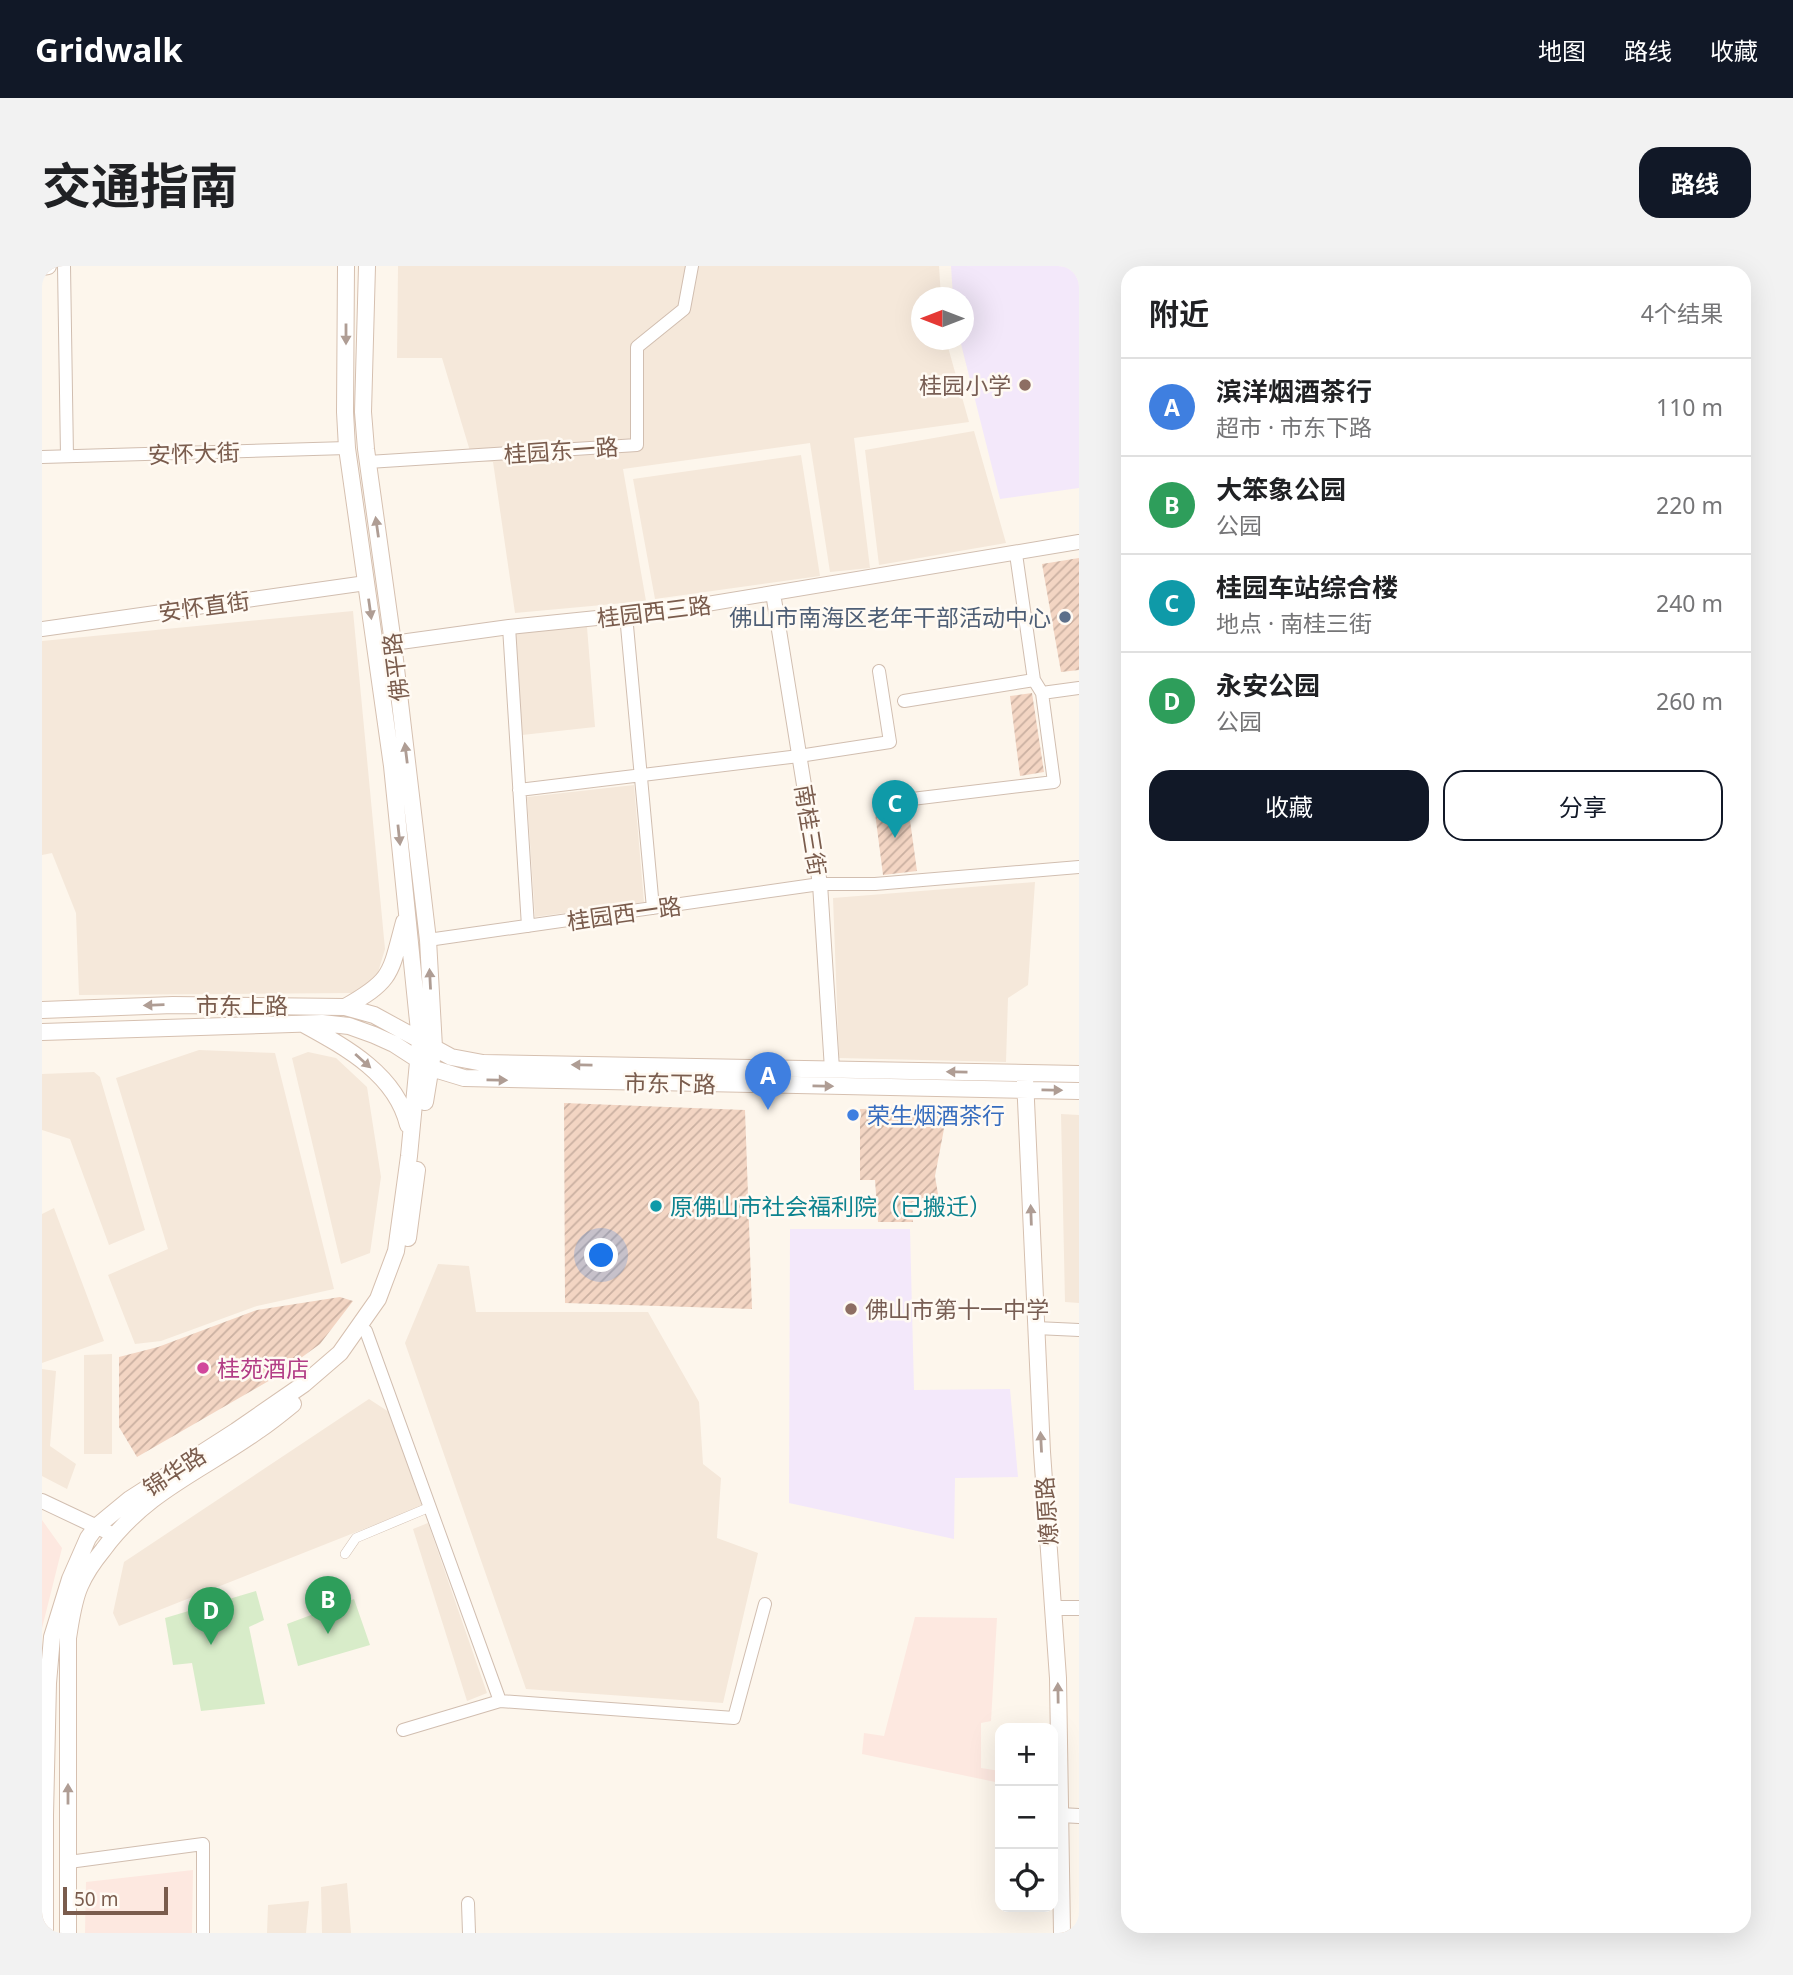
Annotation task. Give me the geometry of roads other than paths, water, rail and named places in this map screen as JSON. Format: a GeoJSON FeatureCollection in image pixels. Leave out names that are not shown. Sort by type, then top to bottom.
{"type":"FeatureCollection","features":[{"type":"Feature","properties":{"kind":"main road"},"geometry":{"type":"LineString","coordinates":[[42,267],[48,266]]}},
{"type":"Feature","properties":{"kind":"main road","name":"佛平路"},"geometry":{"type":"LineString","coordinates":[[346,266],[347,448],[391,766],[407,913],[427,1044]]}},
{"type":"Feature","properties":{"kind":"main road","name":"佛平路"},"geometry":{"type":"LineString","coordinates":[[367,266],[363,412],[428,940],[425,1065]]}},
{"type":"Feature","properties":{"kind":"main road"},"geometry":{"type":"LineString","coordinates":[[345,1007],[384,982],[392,969],[407,913]]}},
{"type":"Feature","properties":{"kind":"main road","name":"市东上路"},"geometry":{"type":"LineString","coordinates":[[42,1010],[173,1005],[345,1007],[374,1015],[427,1044]]}},
{"type":"Feature","properties":{"kind":"main road","name":"市东上路"},"geometry":{"type":"LineString","coordinates":[[42,1032],[321,1023],[349,1026],[394,1044],[425,1065]]}},
{"type":"Feature","properties":{"kind":"main road"},"geometry":{"type":"LineString","coordinates":[[305,1025],[363,1060],[384,1082],[403,1105],[411,1139]]}},
{"type":"Feature","properties":{"kind":"main road","name":"市东下路"},"geometry":{"type":"LineString","coordinates":[[427,1044],[464,1061],[482,1063],[1079,1074]]}},
{"type":"Feature","properties":{"kind":"main road","name":"市东下路"},"geometry":{"type":"LineString","coordinates":[[425,1065],[464,1078],[481,1079],[1079,1091]]}},
{"type":"Feature","properties":{"kind":"main road","name":"锦华路"},"geometry":{"type":"LineString","coordinates":[[45,1933],[48,1683],[52,1637],[70,1579],[88,1538],[96,1527],[130,1499],[304,1384],[340,1353],[378,1299],[396,1251],[411,1139],[425,1065]]}},
{"type":"Feature","properties":{"kind":"main road","name":"锦华路"},"geometry":{"type":"LineString","coordinates":[[68,1933],[68,1638],[79,1587],[114,1535],[148,1500],[259,1430],[330,1375],[344,1363],[366,1331],[389,1296],[406,1251],[425,1065]]}},
{"type":"Feature","properties":{"kind":"main road","name":"燎原路"},"geometry":{"type":"LineString","coordinates":[[1025,1073],[1042,1452],[1058,1678],[1062,1933]]}},
{"type":"Feature","properties":{"kind":"street"},"geometry":{"type":"LineString","coordinates":[[64,266],[67,456]]}},
{"type":"Feature","properties":{"kind":"street","name":"桂园东一路"},"geometry":{"type":"LineString","coordinates":[[368,462],[636,445],[638,347],[684,309],[692,266]]}},
{"type":"Feature","properties":{"kind":"street","name":"安怀大街"},"geometry":{"type":"LineString","coordinates":[[42,457],[347,448]]}},
{"type":"Feature","properties":{"kind":"street","name":"桂园西三路"},"geometry":{"type":"LineString","coordinates":[[393,643],[509,627],[665,611],[1079,542]]}},
{"type":"Feature","properties":{"kind":"street"},"geometry":{"type":"LineString","coordinates":[[912,799],[1054,782],[1042,693],[1034,680],[1016,554]]}},
{"type":"Feature","properties":{"kind":"street","name":"安怀直街"},"geometry":{"type":"LineString","coordinates":[[42,629],[366,583]]}},
{"type":"Feature","properties":{"kind":"street","name":"南桂三街"},"geometry":{"type":"LineString","coordinates":[[773,593],[820,884],[832,1069]]}},
{"type":"Feature","properties":{"kind":"street"},"geometry":{"type":"LineString","coordinates":[[626,615],[653,908]]}},
{"type":"Feature","properties":{"kind":"street"},"geometry":{"type":"LineString","coordinates":[[509,627],[528,926]]}},
{"type":"Feature","properties":{"kind":"street"},"geometry":{"type":"LineString","coordinates":[[519,790],[799,756],[890,742],[879,671]]}},
{"type":"Feature","properties":{"kind":"street"},"geometry":{"type":"LineString","coordinates":[[904,701],[1034,680]]}},
{"type":"Feature","properties":{"kind":"street"},"geometry":{"type":"LineString","coordinates":[[1042,693],[1079,688]]}},
{"type":"Feature","properties":{"kind":"street","name":"桂园西一路"},"geometry":{"type":"LineString","coordinates":[[428,940],[820,884],[875,884],[1079,867]]}},
{"type":"Feature","properties":{"kind":"street"},"geometry":{"type":"LineString","coordinates":[[1036,1328],[1079,1330]]}},
{"type":"Feature","properties":{"kind":"street"},"geometry":{"type":"LineString","coordinates":[[366,1331],[500,1701]]}},
{"type":"Feature","properties":{"kind":"street"},"geometry":{"type":"LineString","coordinates":[[42,1501],[114,1535]]}},
{"type":"Feature","properties":{"kind":"street"},"geometry":{"type":"LineString","coordinates":[[345,1554],[356,1538],[430,1507]]}},
{"type":"Feature","properties":{"kind":"street"},"geometry":{"type":"LineString","coordinates":[[403,1730],[500,1701],[734,1718],[765,1604]]}},
{"type":"Feature","properties":{"kind":"street"},"geometry":{"type":"LineString","coordinates":[[1054,1608],[1079,1608]]}},
{"type":"Feature","properties":{"kind":"street"},"geometry":{"type":"LineString","coordinates":[[1060,1815],[1079,1816]]}},
{"type":"Feature","properties":{"kind":"street"},"geometry":{"type":"LineString","coordinates":[[69,1862],[203,1844],[203,1933]]}},
{"type":"Feature","properties":{"kind":"street"},"geometry":{"type":"LineString","coordinates":[[468,1903],[469,1933]]}},
{"type":"Feature","properties":{"kind":"place","name":"桂园小学"},"geometry":{"type":"Point","coordinates":[1025,385]}},
{"type":"Feature","properties":{"kind":"place","name":"佛山市南海区老年干部活动中心"},"geometry":{"type":"Point","coordinates":[1065,617]}},
{"type":"Feature","properties":{"kind":"place","name":"桂园车站综合楼"},"geometry":{"type":"Point","coordinates":[895,838]}},
{"type":"Feature","properties":{"kind":"place","name":"滨洋烟酒茶行"},"geometry":{"type":"Point","coordinates":[768,1110]}},
{"type":"Feature","properties":{"kind":"place","name":"荣生烟酒茶行"},"geometry":{"type":"Point","coordinates":[853,1115]}},
{"type":"Feature","properties":{"kind":"place","name":"原佛山市社会福利院（已搬迁）"},"geometry":{"type":"Point","coordinates":[656,1206]}},
{"type":"Feature","properties":{"kind":"place","name":"佛山市第十一中学"},"geometry":{"type":"Point","coordinates":[851,1309]}},
{"type":"Feature","properties":{"kind":"place","name":"桂苑酒店"},"geometry":{"type":"Point","coordinates":[203,1368]}},
{"type":"Feature","properties":{"kind":"place","name":"大笨象公园"},"geometry":{"type":"Point","coordinates":[328,1634]}},
{"type":"Feature","properties":{"kind":"place","name":"永安公园"},"geometry":{"type":"Point","coordinates":[211,1645]}}]}
